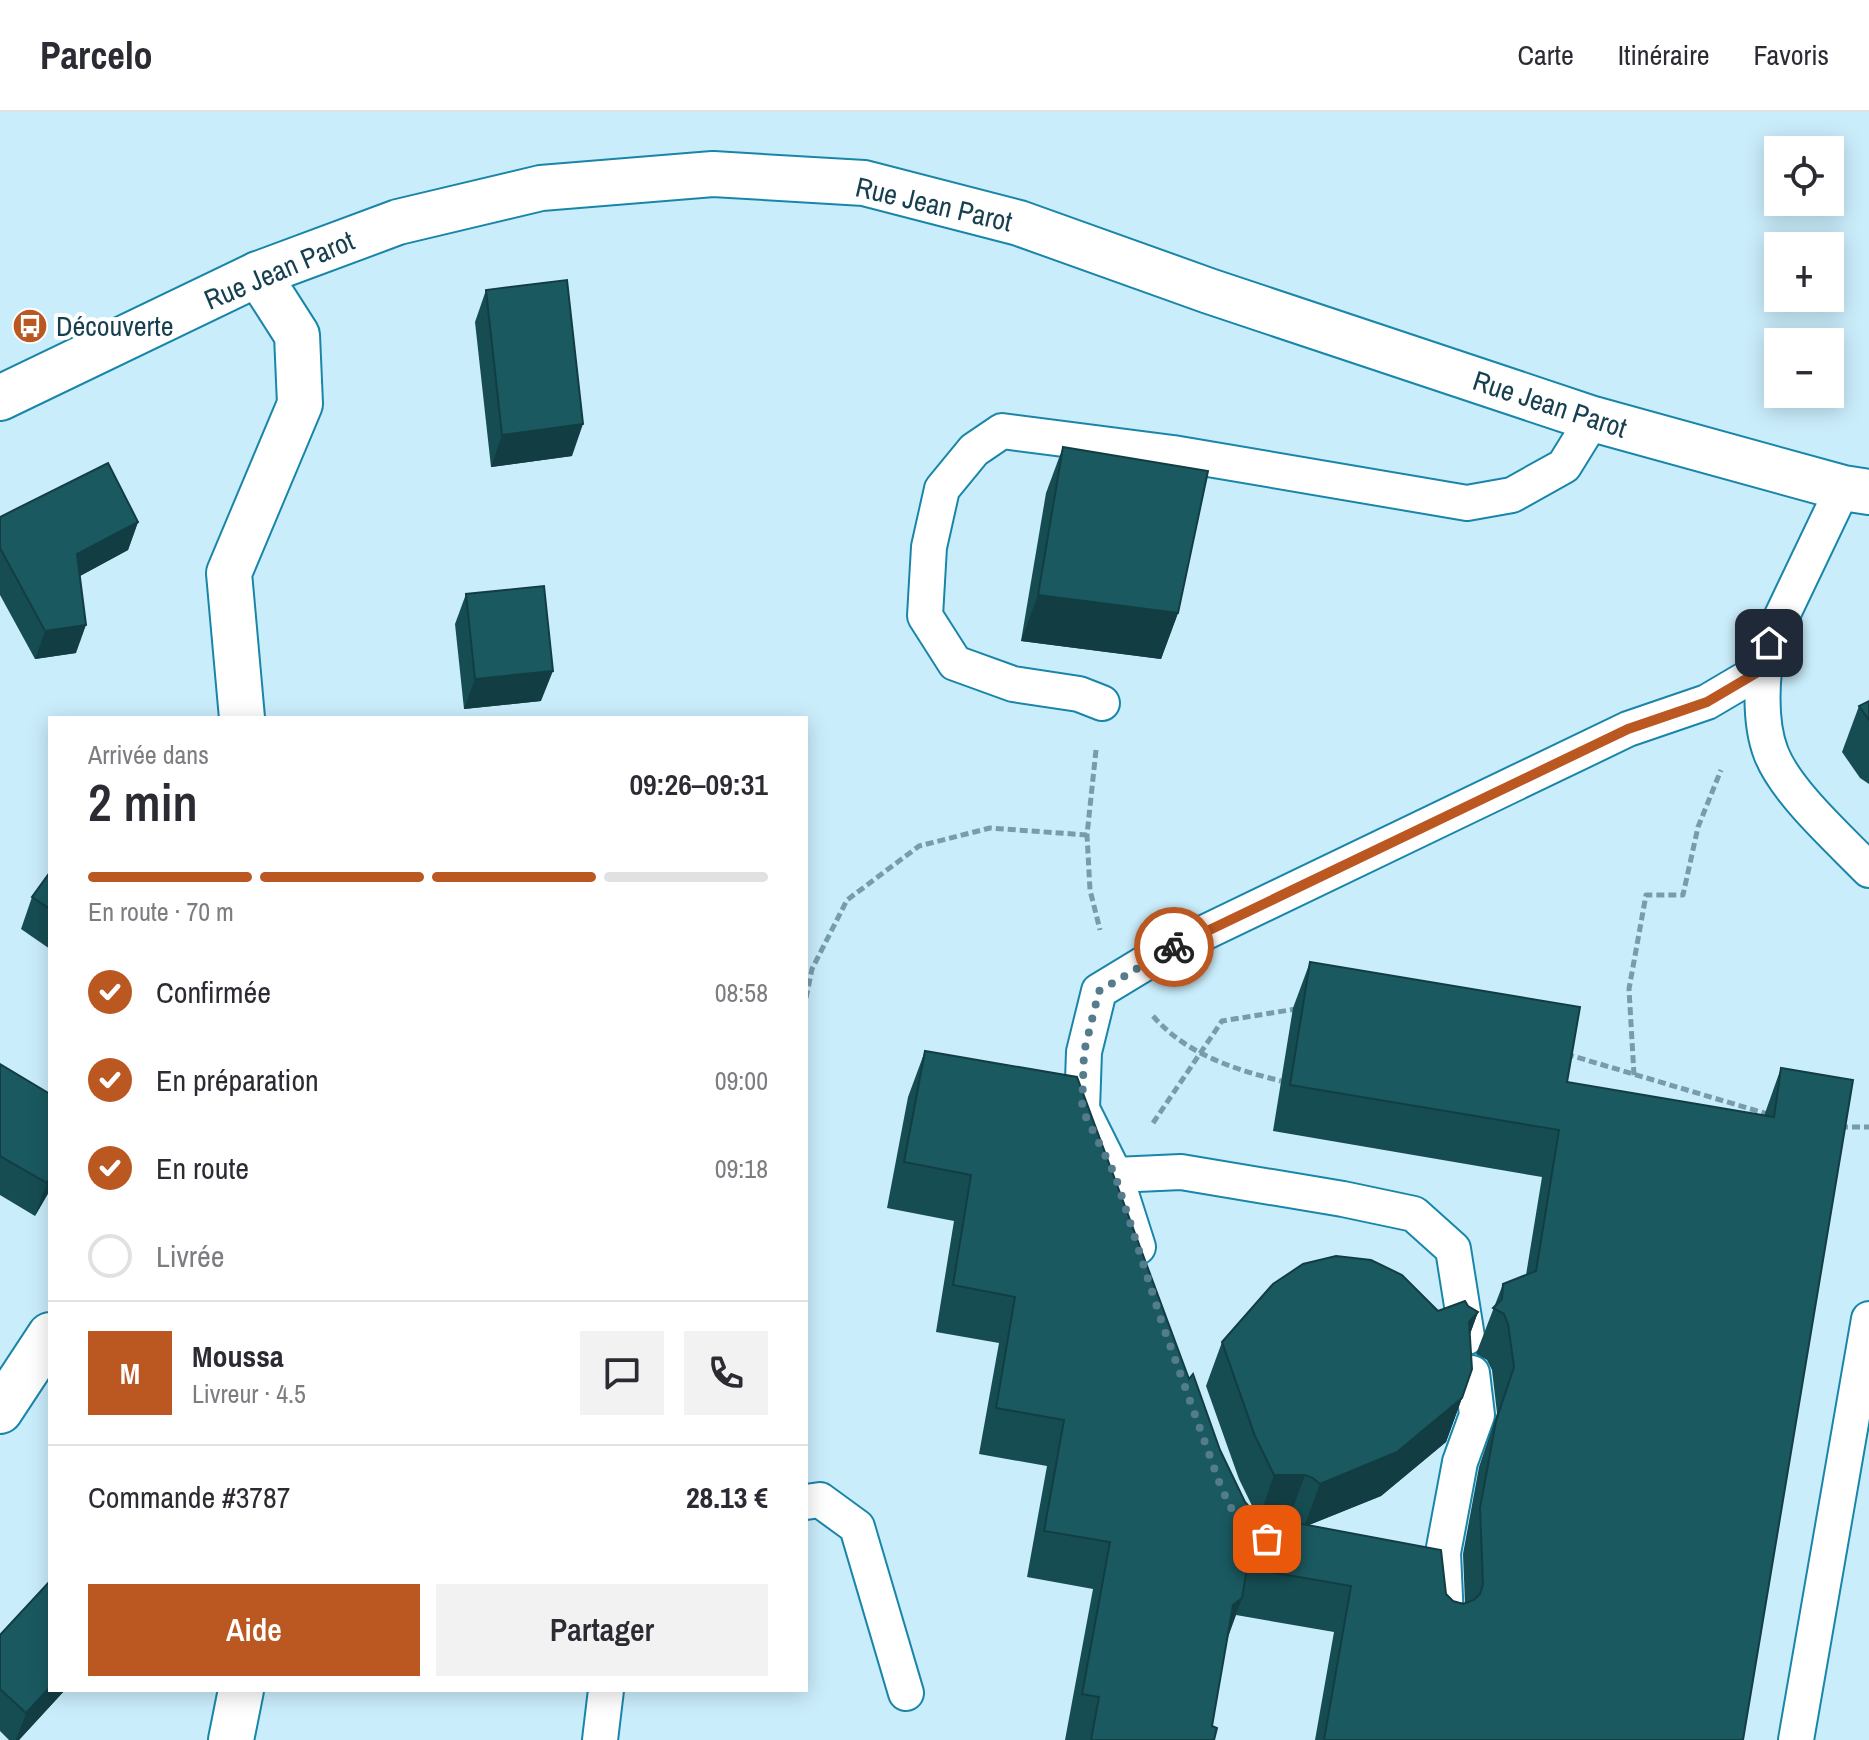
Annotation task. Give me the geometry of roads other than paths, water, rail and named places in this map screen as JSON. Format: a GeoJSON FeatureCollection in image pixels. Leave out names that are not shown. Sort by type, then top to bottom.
{"type":"FeatureCollection","features":[{"type":"Feature","properties":{"kind":"street","name":"Rue Jean Parot"},"geometry":{"type":"LineString","coordinates":[[0,398],[258,274],[398,222],[541,188],[713,174],[864,183],[1019,223],[1209,291],[1593,419],[1856,490]]}},
{"type":"Feature","properties":{"kind":"street"},"geometry":{"type":"LineString","coordinates":[[242,716],[229,573],[300,404],[297,335],[258,274]]}},
{"type":"Feature","properties":{"kind":"street"},"geometry":{"type":"LineString","coordinates":[[0,1411],[48,1338]]}},
{"type":"Feature","properties":{"kind":"street"},"geometry":{"type":"LineString","coordinates":[[231,1740],[241,1692]]}},
{"type":"Feature","properties":{"kind":"lane"},"geometry":{"type":"LineString","coordinates":[[1102,703],[1079,694],[1013,684],[955,663],[925,616],[929,547],[942,489],[974,450],[1002,431],[1173,453],[1467,503],[1512,495],[1564,466],[1593,419]]}},
{"type":"Feature","properties":{"kind":"lane"},"geometry":{"type":"LineString","coordinates":[[1856,490],[1769,643],[1763,669],[1763,705],[1771,752],[1793,790],[1869,870]]}},
{"type":"Feature","properties":{"kind":"lane"},"geometry":{"type":"LineString","coordinates":[[1148,1278],[1115,1175],[1082,1109],[1084,1052],[1099,991],[1160,954],[1628,729],[1707,702],[1763,669]]}},
{"type":"Feature","properties":{"kind":"lane"},"geometry":{"type":"LineString","coordinates":[[1115,1175],[1181,1172],[1414,1214],[1453,1249],[1467,1337]]}},
{"type":"Feature","properties":{"kind":"lane"},"geometry":{"type":"LineString","coordinates":[[1796,1740],[1869,1319]]}},
{"type":"Feature","properties":{"kind":"lane"},"geometry":{"type":"LineString","coordinates":[[1446,1630],[1443,1553],[1460,1462],[1477,1415],[1472,1373]]}},
{"type":"Feature","properties":{"kind":"lane"},"geometry":{"type":"LineString","coordinates":[[808,1502],[820,1500],[857,1527],[906,1693]]}},
{"type":"Feature","properties":{"kind":"lane"},"geometry":{"type":"LineString","coordinates":[[600,1740],[606,1692]]}},
{"type":"Feature","properties":{"kind":"place","name":"Découverte"},"geometry":{"type":"Point","coordinates":[30,326]}}]}
